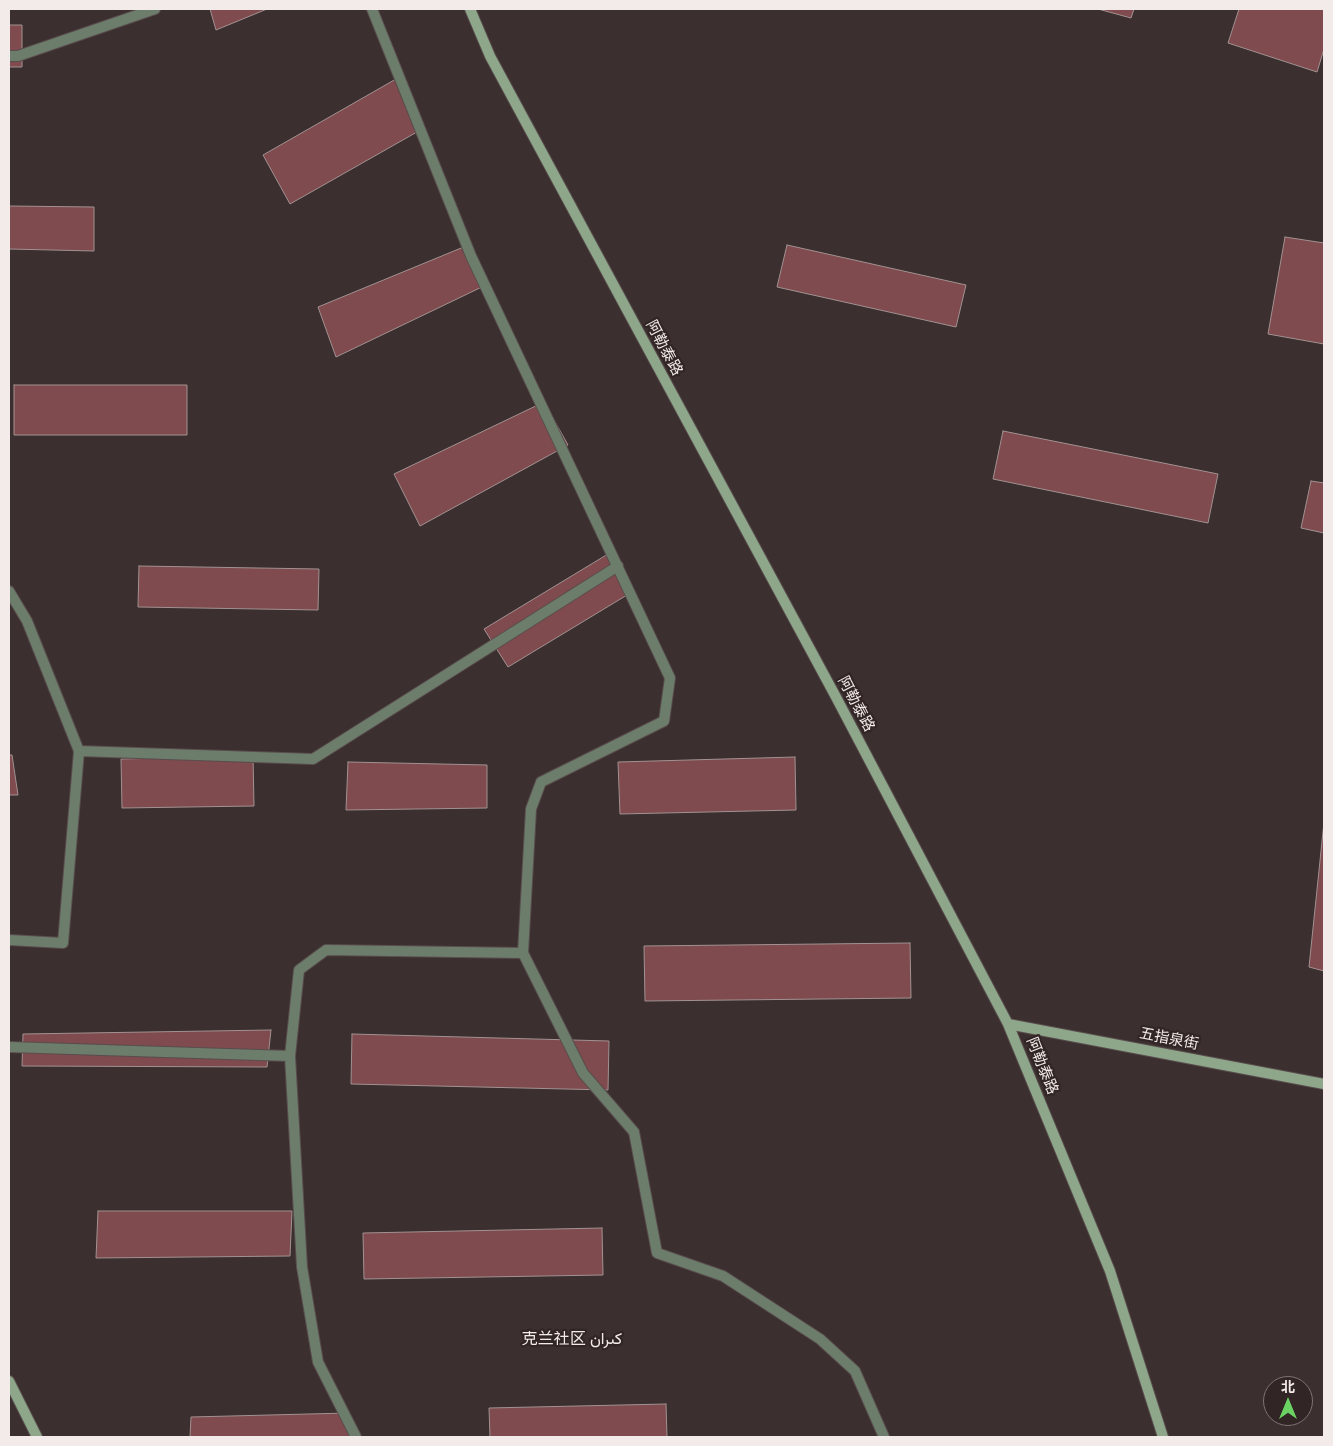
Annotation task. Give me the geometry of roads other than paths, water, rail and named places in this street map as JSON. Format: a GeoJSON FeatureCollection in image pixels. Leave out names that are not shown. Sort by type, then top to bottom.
{"type":"FeatureCollection","features":[{"type":"Feature","properties":{"kind":"street"},"geometry":{"type":"LineString","coordinates":[[9,56],[18,56],[155,9]]}},
{"type":"Feature","properties":{"kind":"street"},"geometry":{"type":"LineString","coordinates":[[372,9],[471,256],[670,678],[664,721],[541,782],[531,809],[523,953],[583,1073],[634,1132],[657,1253],[723,1276],[820,1339],[855,1371],[884,1437]]}},
{"type":"Feature","properties":{"kind":"street","name":"阿勒泰路"},"geometry":{"type":"LineString","coordinates":[[470,9],[490,56],[831,688],[1008,1024],[1110,1271],[1164,1437]]}},
{"type":"Feature","properties":{"kind":"street"},"geometry":{"type":"LineString","coordinates":[[79,751],[313,759],[618,566]]}},
{"type":"Feature","properties":{"kind":"street"},"geometry":{"type":"LineString","coordinates":[[9,592],[28,621],[79,751],[63,942],[9,940]]}},
{"type":"Feature","properties":{"kind":"street"},"geometry":{"type":"LineString","coordinates":[[356,1437],[318,1362],[302,1266],[290,1056],[299,970],[326,950],[523,953]]}},
{"type":"Feature","properties":{"kind":"street","name":"五指泉街"},"geometry":{"type":"LineString","coordinates":[[1008,1024],[1324,1084]]}},
{"type":"Feature","properties":{"kind":"street"},"geometry":{"type":"LineString","coordinates":[[9,1047],[290,1056]]}},
{"type":"Feature","properties":{"kind":"street"},"geometry":{"type":"LineString","coordinates":[[9,1381],[37,1437]]}},
{"type":"Feature","properties":{"kind":"district","name":"克兰社区 كىران"},"geometry":{"type":"Point","coordinates":[572,1339]}}]}
